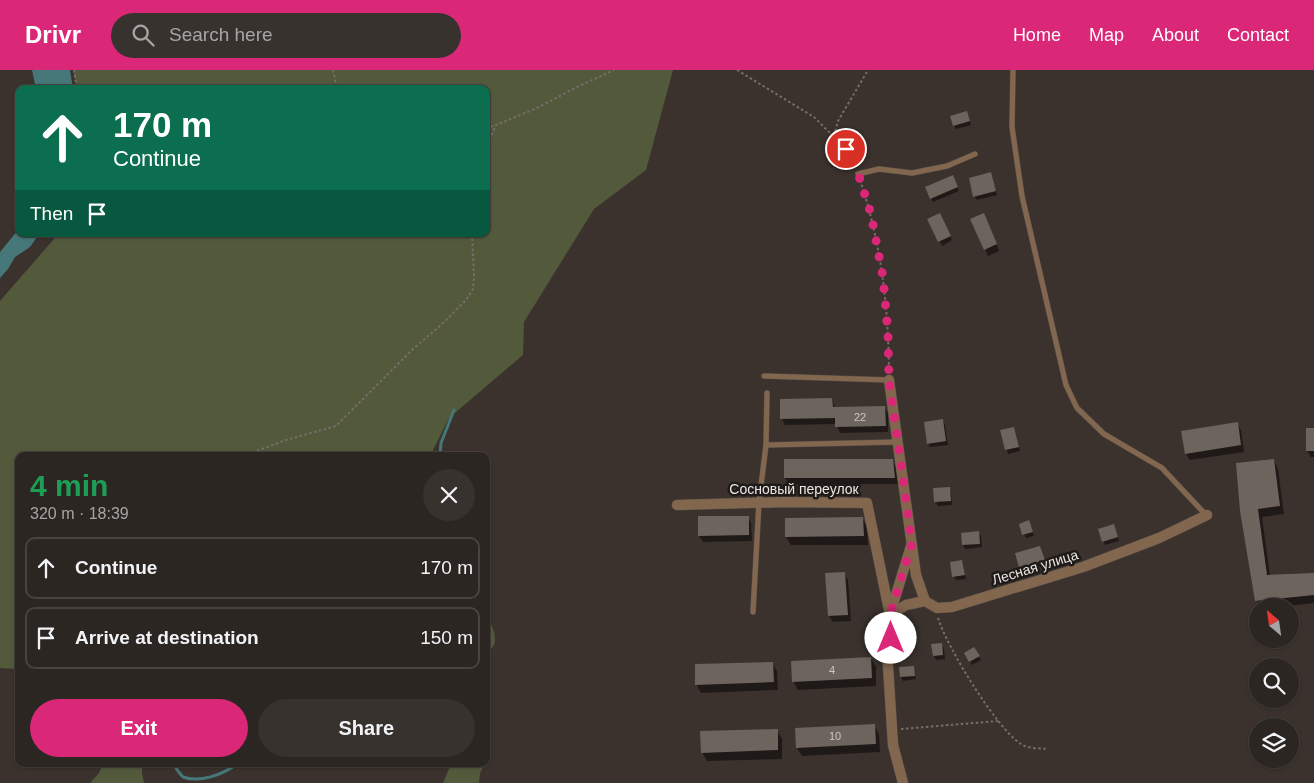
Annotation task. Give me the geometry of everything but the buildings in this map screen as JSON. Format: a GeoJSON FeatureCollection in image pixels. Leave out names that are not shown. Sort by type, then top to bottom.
{"type":"FeatureCollection","features":[{"type":"Feature","properties":{"kind":"street"},"geometry":{"type":"LineString","coordinates":[[889,380],[916,575],[925,601],[937,608]]}},
{"type":"Feature","properties":{"kind":"street","name":"Сосновый переулок"},"geometry":{"type":"LineString","coordinates":[[677,505],[759,502],[867,503],[890,615],[891,638],[887,650],[892,745],[903,783]]}},
{"type":"Feature","properties":{"kind":"street","name":"Лесная улица"},"geometry":{"type":"LineString","coordinates":[[937,608],[952,607],[1083,567],[1159,538],[1207,515]]}},
{"type":"Feature","properties":{"kind":"street"},"geometry":{"type":"LineString","coordinates":[[890,615],[912,543]]}},
{"type":"Feature","properties":{"kind":"street"},"geometry":{"type":"LineString","coordinates":[[890,615],[906,605],[925,601]]}},
{"type":"Feature","properties":{"kind":"lane"},"geometry":{"type":"LineString","coordinates":[[1013,70],[1012,127],[1022,196],[1066,385],[1077,408],[1104,434],[1162,468],[1207,515]]}},
{"type":"Feature","properties":{"kind":"lane"},"geometry":{"type":"LineString","coordinates":[[858,174],[879,169],[912,173],[946,166],[975,154]]}},
{"type":"Feature","properties":{"kind":"lane"},"geometry":{"type":"LineString","coordinates":[[764,376],[889,380]]}},
{"type":"Feature","properties":{"kind":"lane"},"geometry":{"type":"LineString","coordinates":[[753,612],[759,502],[766,445],[767,393]]}},
{"type":"Feature","properties":{"kind":"lane"},"geometry":{"type":"LineString","coordinates":[[766,445],[898,442]]}},
{"type":"Feature","properties":{"kind":"path"},"geometry":{"type":"LineString","coordinates":[[74,70],[76,85]]}},
{"type":"Feature","properties":{"kind":"path"},"geometry":{"type":"LineString","coordinates":[[333,70],[336,85]]}},
{"type":"Feature","properties":{"kind":"path"},"geometry":{"type":"LineString","coordinates":[[490,127],[537,108],[614,70]]}},
{"type":"Feature","properties":{"kind":"path"},"geometry":{"type":"LineString","coordinates":[[737,70],[814,117],[846,149],[858,174],[871,214],[883,277],[888,334],[889,380]]}},
{"type":"Feature","properties":{"kind":"path"},"geometry":{"type":"LineString","coordinates":[[834,136],[838,121],[868,70]]}},
{"type":"Feature","properties":{"kind":"path"},"geometry":{"type":"LineString","coordinates":[[490,139],[496,125]]}},
{"type":"Feature","properties":{"kind":"path"},"geometry":{"type":"LineString","coordinates":[[254,452],[286,440],[336,426],[412,349],[442,324],[466,300],[472,289],[474,278],[472,237]]}},
{"type":"Feature","properties":{"kind":"path"},"geometry":{"type":"LineString","coordinates":[[937,608],[938,619],[951,649],[998,721],[1023,745],[1047,749]]}},
{"type":"Feature","properties":{"kind":"path"},"geometry":{"type":"LineString","coordinates":[[891,730],[998,721]]}},
{"type":"Feature","properties":{"kind":"green space"},"geometry":{"type":"Polygon","coordinates":[[[73,70],[673,70],[646,170],[594,209],[524,322],[523,355],[449,418],[433,452],[15,452],[15,669],[0,668],[0,301],[55,237],[490,237],[490,85],[76,85],[73,70]]]}},
{"type":"Feature","properties":{"kind":"green space"},"geometry":{"type":"Polygon","coordinates":[[[490,623],[495,638],[494,645],[490,650],[490,623]]]}},
{"type":"Feature","properties":{"kind":"green space"},"geometry":{"type":"Polygon","coordinates":[[[102,767],[142,767],[144,783],[90,783],[102,767]]]}},
{"type":"Feature","properties":{"kind":"green space"},"geometry":{"type":"Polygon","coordinates":[[[450,767],[483,767],[480,773],[479,783],[443,783],[450,767]]]}},
{"type":"Feature","properties":{"kind":"water"},"geometry":{"type":"Polygon","coordinates":[[[32,70],[70,70],[72,85],[35,85],[32,70]]]}},
{"type":"Feature","properties":{"kind":"water"},"geometry":{"type":"Polygon","coordinates":[[[15,234],[15,237],[37,237],[30,247],[15,257],[0,278],[0,252],[15,234]]]}},
{"type":"Feature","properties":{"kind":"waterway"},"geometry":{"type":"LineString","coordinates":[[440,452],[441,443],[454,410]]}},
{"type":"Feature","properties":{"kind":"waterway"},"geometry":{"type":"LineString","coordinates":[[175,767],[183,777],[190,779],[211,777],[232,767]]}},
{"type":"Feature","properties":{"kind":"route"},"geometry":{"type":"LineString","coordinates":[[846,149],[857,170],[871,214],[883,277],[888,334],[889,380],[912,543],[890,615],[891,638]]}}]}
